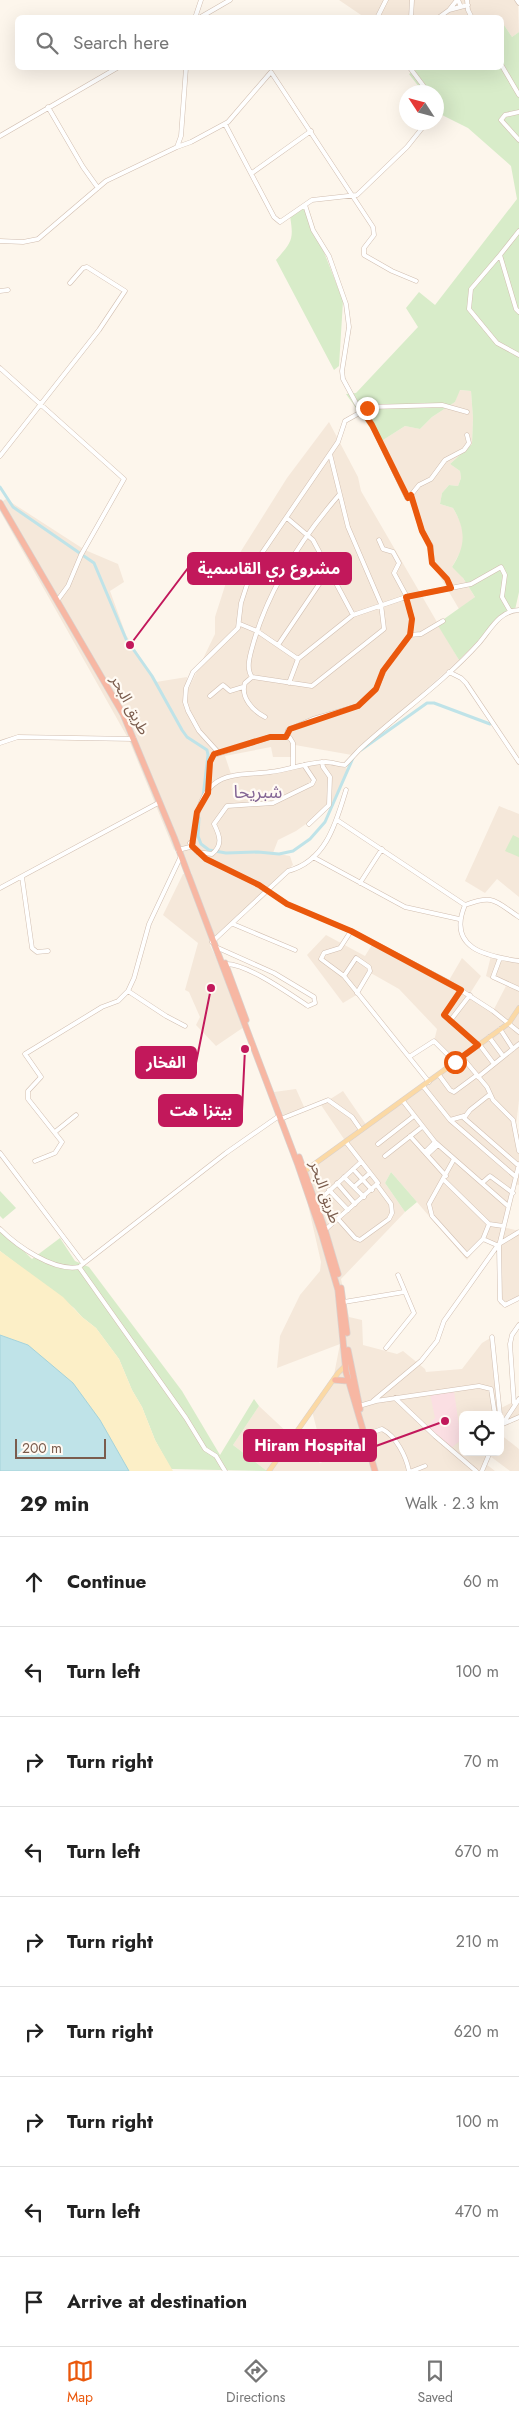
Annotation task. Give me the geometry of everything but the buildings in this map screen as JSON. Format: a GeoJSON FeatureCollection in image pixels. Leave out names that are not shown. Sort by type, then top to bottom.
{"type":"FeatureCollection","features":[{"type":"Feature","properties":{"kind":"highway","name":"طريق البحر"},"geometry":{"type":"LineString","coordinates":[[0,503],[115,699],[135,740],[181,849],[181,856],[209,932],[223,962]]}},
{"type":"Feature","properties":{"kind":"highway","name":"طريق البحر"},"geometry":{"type":"LineString","coordinates":[[213,941],[218,948],[228,979],[316,1202],[325,1230],[344,1302],[348,1382],[377,1471]]}},
{"type":"Feature","properties":{"kind":"highway","name":"طريق البحر"},"geometry":{"type":"LineString","coordinates":[[303,1173],[338,1290],[348,1368],[377,1471]]}},
{"type":"Feature","properties":{"kind":"highway"},"geometry":{"type":"LineString","coordinates":[[334,1380],[348,1382]]}},
{"type":"Feature","properties":{"kind":"main road"},"geometry":{"type":"LineString","coordinates":[[303,1173],[509,1023],[519,1008]]}},
{"type":"Feature","properties":{"kind":"main road"},"geometry":{"type":"LineString","coordinates":[[269,1471],[334,1380],[348,1368]]}},
{"type":"Feature","properties":{"kind":"street"},"geometry":{"type":"LineString","coordinates":[[198,15],[201,0]]}},
{"type":"Feature","properties":{"kind":"street"},"geometry":{"type":"LineString","coordinates":[[202,15],[230,0]]}},
{"type":"Feature","properties":{"kind":"street"},"geometry":{"type":"LineString","coordinates":[[378,15],[386,0]]}},
{"type":"Feature","properties":{"kind":"street"},"geometry":{"type":"LineString","coordinates":[[411,15],[412,0]]}},
{"type":"Feature","properties":{"kind":"street"},"geometry":{"type":"LineString","coordinates":[[442,15],[457,0],[461,7],[468,10]]}},
{"type":"Feature","properties":{"kind":"street"},"geometry":{"type":"LineString","coordinates":[[467,0],[470,15]]}},
{"type":"Feature","properties":{"kind":"street"},"geometry":{"type":"LineString","coordinates":[[517,0],[519,4]]}},
{"type":"Feature","properties":{"kind":"street"},"geometry":{"type":"LineString","coordinates":[[449,10],[468,5]]}},
{"type":"Feature","properties":{"kind":"street"},"geometry":{"type":"LineString","coordinates":[[504,69],[519,95]]}},
{"type":"Feature","properties":{"kind":"street"},"geometry":{"type":"LineString","coordinates":[[0,136],[113,70]]}},
{"type":"Feature","properties":{"kind":"street"},"geometry":{"type":"LineString","coordinates":[[177,146],[181,136],[186,70]]}},
{"type":"Feature","properties":{"kind":"street"},"geometry":{"type":"LineString","coordinates":[[412,70],[423,85]]}},
{"type":"Feature","properties":{"kind":"street"},"geometry":{"type":"LineString","coordinates":[[0,241],[23,242],[38,239],[98,188],[177,146],[191,142],[225,124],[271,72],[373,227],[374,235],[364,248],[364,255],[392,271],[416,281]]}},
{"type":"Feature","properties":{"kind":"street"},"geometry":{"type":"LineString","coordinates":[[48,107],[82,167],[98,188]]}},
{"type":"Feature","properties":{"kind":"street"},"geometry":{"type":"LineString","coordinates":[[519,112],[505,115],[501,120],[519,140]]}},
{"type":"Feature","properties":{"kind":"street"},"geometry":{"type":"LineString","coordinates":[[225,124],[278,221],[283,221],[312,200],[352,197],[367,187],[407,147],[421,130]]}},
{"type":"Feature","properties":{"kind":"street"},"geometry":{"type":"LineString","coordinates":[[252,173],[311,131]]}},
{"type":"Feature","properties":{"kind":"street"},"geometry":{"type":"LineString","coordinates":[[305,205],[313,230],[329,256],[346,304],[349,327],[342,371],[348,391],[372,425],[408,498],[419,486],[432,479],[445,460],[464,450],[469,443],[466,435]]}},
{"type":"Feature","properties":{"kind":"street"},"geometry":{"type":"LineString","coordinates":[[519,232],[471,289],[469,309],[497,343],[519,355]]}},
{"type":"Feature","properties":{"kind":"street"},"geometry":{"type":"LineString","coordinates":[[500,255],[516,309],[519,312]]}},
{"type":"Feature","properties":{"kind":"street"},"geometry":{"type":"LineString","coordinates":[[0,456],[99,330],[125,291],[87,267],[83,268],[70,283]]}},
{"type":"Feature","properties":{"kind":"street"},"geometry":{"type":"LineString","coordinates":[[0,291],[8,290]]}},
{"type":"Feature","properties":{"kind":"street"},"geometry":{"type":"LineString","coordinates":[[0,368],[124,479],[83,553],[68,586],[56,601]]}},
{"type":"Feature","properties":{"kind":"street"},"geometry":{"type":"LineString","coordinates":[[218,752],[194,723],[185,702],[185,694],[193,672],[235,633],[240,624],[241,603],[253,566],[330,454],[341,436],[344,421],[370,407],[442,405],[467,412]]}},
{"type":"Feature","properties":{"kind":"street"},"geometry":{"type":"LineString","coordinates":[[265,717],[251,708],[243,687],[244,683],[252,677],[312,686],[317,684],[382,633],[385,625],[381,604],[354,545],[330,454]]}},
{"type":"Feature","properties":{"kind":"street"},"geometry":{"type":"LineString","coordinates":[[252,677],[248,670],[257,631],[279,577],[309,534],[340,495]]}},
{"type":"Feature","properties":{"kind":"street"},"geometry":{"type":"LineString","coordinates":[[411,495],[422,531],[430,546],[432,563],[447,579],[451,588]]}},
{"type":"Feature","properties":{"kind":"street"},"geometry":{"type":"LineString","coordinates":[[287,518],[309,534],[353,615]]}},
{"type":"Feature","properties":{"kind":"street"},"geometry":{"type":"LineString","coordinates":[[286,737],[290,729],[362,703],[376,689],[383,671],[410,635],[412,619],[407,597],[394,573],[399,563],[393,552],[383,549],[379,540]]}},
{"type":"Feature","properties":{"kind":"street"},"geometry":{"type":"LineString","coordinates":[[289,683],[298,659],[353,615],[381,604],[471,584],[502,567],[505,575],[502,598],[510,611]]}},
{"type":"Feature","properties":{"kind":"street"},"geometry":{"type":"LineString","coordinates":[[278,645],[328,571]]}},
{"type":"Feature","properties":{"kind":"street"},"geometry":{"type":"LineString","coordinates":[[181,849],[191,844],[194,835],[195,817],[203,799],[216,783],[226,777],[272,772],[322,762],[345,765],[372,738],[449,672],[474,648],[501,616],[510,611],[519,610]]}},
{"type":"Feature","properties":{"kind":"street"},"geometry":{"type":"LineString","coordinates":[[410,635],[421,634],[443,621]]}},
{"type":"Feature","properties":{"kind":"street"},"geometry":{"type":"LineString","coordinates":[[240,624],[257,631],[298,659]]}},
{"type":"Feature","properties":{"kind":"street"},"geometry":{"type":"LineString","coordinates":[[449,672],[466,683],[519,762]]}},
{"type":"Feature","properties":{"kind":"street"},"geometry":{"type":"LineString","coordinates":[[210,696],[223,685],[230,691],[243,687]]}},
{"type":"Feature","properties":{"kind":"street"},"geometry":{"type":"LineString","coordinates":[[0,743],[18,737],[135,740]]}},
{"type":"Feature","properties":{"kind":"street"},"geometry":{"type":"LineString","coordinates":[[208,793],[210,762],[218,752],[270,737],[286,737],[290,738],[294,743],[293,767]]}},
{"type":"Feature","properties":{"kind":"street"},"geometry":{"type":"LineString","coordinates":[[308,824],[329,805],[330,777],[323,768],[322,762]]}},
{"type":"Feature","properties":{"kind":"street"},"geometry":{"type":"LineString","coordinates":[[197,852],[214,852],[220,841],[214,824],[225,807],[253,803],[262,805],[273,803],[309,786],[314,780],[304,765]]}},
{"type":"Feature","properties":{"kind":"street"},"geometry":{"type":"LineString","coordinates":[[213,941],[288,871],[298,868],[328,841],[346,790]]}},
{"type":"Feature","properties":{"kind":"street"},"geometry":{"type":"LineString","coordinates":[[0,888],[160,802]]}},
{"type":"Feature","properties":{"kind":"street"},"geometry":{"type":"LineString","coordinates":[[337,820],[465,905]]}},
{"type":"Feature","properties":{"kind":"street"},"geometry":{"type":"LineString","coordinates":[[191,844],[197,852],[210,861],[268,891],[287,904],[351,931],[470,995],[519,1032]]}},
{"type":"Feature","properties":{"kind":"street"},"geometry":{"type":"LineString","coordinates":[[360,883],[382,849]]}},
{"type":"Feature","properties":{"kind":"street"},"geometry":{"type":"LineString","coordinates":[[35,1161],[55,1153],[62,1142],[27,1096],[31,1086],[41,1077],[25,1054],[102,1007],[118,1001],[128,991],[134,978],[149,924],[181,856]]}},
{"type":"Feature","properties":{"kind":"street"},"geometry":{"type":"LineString","coordinates":[[313,856],[404,907],[459,919]]}},
{"type":"Feature","properties":{"kind":"street"},"geometry":{"type":"LineString","coordinates":[[22,876],[32,948],[37,952],[48,951]]}},
{"type":"Feature","properties":{"kind":"street"},"geometry":{"type":"LineString","coordinates":[[519,917],[491,899],[482,899],[465,905],[459,919],[461,934],[465,941],[482,952],[500,958],[519,961]]}},
{"type":"Feature","properties":{"kind":"street"},"geometry":{"type":"LineString","coordinates":[[233,924],[295,950]]}},
{"type":"Feature","properties":{"kind":"street"},"geometry":{"type":"LineString","coordinates":[[351,931],[340,948],[324,953],[321,957],[344,976],[429,1082]]}},
{"type":"Feature","properties":{"kind":"street"},"geometry":{"type":"LineString","coordinates":[[218,948],[278,975],[314,997],[315,1003],[308,1006],[272,983],[234,964],[223,962]]}},
{"type":"Feature","properties":{"kind":"street"},"geometry":{"type":"LineString","coordinates":[[234,964],[236,955]]}},
{"type":"Feature","properties":{"kind":"street"},"geometry":{"type":"LineString","coordinates":[[344,976],[356,958],[369,967],[370,971],[357,993]]}},
{"type":"Feature","properties":{"kind":"street"},"geometry":{"type":"LineString","coordinates":[[500,958],[493,977],[519,989]]}},
{"type":"Feature","properties":{"kind":"street"},"geometry":{"type":"LineString","coordinates":[[272,983],[278,975]]}},
{"type":"Feature","properties":{"kind":"street"},"geometry":{"type":"LineString","coordinates":[[461,990],[444,1012],[444,1015],[478,1045],[494,1064]]}},
{"type":"Feature","properties":{"kind":"street"},"geometry":{"type":"LineString","coordinates":[[128,991],[185,1026]]}},
{"type":"Feature","properties":{"kind":"street"},"geometry":{"type":"LineString","coordinates":[[450,1021],[470,995]]}},
{"type":"Feature","properties":{"kind":"street"},"geometry":{"type":"LineString","coordinates":[[500,1029],[514,1049]]}},
{"type":"Feature","properties":{"kind":"street"},"geometry":{"type":"LineString","coordinates":[[489,1037],[503,1056]]}},
{"type":"Feature","properties":{"kind":"street"},"geometry":{"type":"LineString","coordinates":[[409,1057],[434,1041],[455,1062]]}},
{"type":"Feature","properties":{"kind":"street"},"geometry":{"type":"LineString","coordinates":[[439,1075],[450,1090],[454,1092],[519,1044]]}},
{"type":"Feature","properties":{"kind":"street"},"geometry":{"type":"LineString","coordinates":[[462,1057],[489,1095],[513,1120],[519,1151]]}},
{"type":"Feature","properties":{"kind":"street"},"geometry":{"type":"LineString","coordinates":[[423,1086],[450,1120],[516,1177]]}},
{"type":"Feature","properties":{"kind":"street"},"geometry":{"type":"LineString","coordinates":[[450,1120],[464,1116],[489,1095]]}},
{"type":"Feature","properties":{"kind":"street"},"geometry":{"type":"LineString","coordinates":[[79,1267],[226,1153],[281,1117],[328,1100],[352,1118],[361,1130]]}},
{"type":"Feature","properties":{"kind":"street"},"geometry":{"type":"LineString","coordinates":[[403,1101],[437,1144],[508,1206]]}},
{"type":"Feature","properties":{"kind":"street"},"geometry":{"type":"LineString","coordinates":[[54,1132],[76,1115]]}},
{"type":"Feature","properties":{"kind":"street"},"geometry":{"type":"LineString","coordinates":[[378,1144],[414,1116]]}},
{"type":"Feature","properties":{"kind":"street"},"geometry":{"type":"LineString","coordinates":[[464,1116],[465,1119],[519,1165],[499,1245],[500,1300],[505,1305],[519,1298]]}},
{"type":"Feature","properties":{"kind":"street"},"geometry":{"type":"LineString","coordinates":[[385,1156],[422,1127]]}},
{"type":"Feature","properties":{"kind":"street"},"geometry":{"type":"LineString","coordinates":[[410,1136],[445,1178],[490,1224],[503,1226]]}},
{"type":"Feature","properties":{"kind":"street"},"geometry":{"type":"LineString","coordinates":[[338,1220],[355,1238],[360,1240],[389,1218],[392,1213],[391,1204],[377,1185],[378,1181],[346,1142]]}},
{"type":"Feature","properties":{"kind":"street"},"geometry":{"type":"LineString","coordinates":[[426,1153],[437,1144]]}},
{"type":"Feature","properties":{"kind":"street"},"geometry":{"type":"LineString","coordinates":[[0,1153],[83,1263]]}},
{"type":"Feature","properties":{"kind":"street"},"geometry":{"type":"LineString","coordinates":[[454,1160],[429,1204],[432,1216],[465,1254],[471,1252],[482,1239],[490,1224]]}},
{"type":"Feature","properties":{"kind":"street"},"geometry":{"type":"LineString","coordinates":[[316,1202],[361,1162]]}},
{"type":"Feature","properties":{"kind":"street"},"geometry":{"type":"LineString","coordinates":[[352,1169],[372,1190]]}},
{"type":"Feature","properties":{"kind":"street"},"geometry":{"type":"LineString","coordinates":[[354,1187],[370,1173]]}},
{"type":"Feature","properties":{"kind":"street"},"geometry":{"type":"LineString","coordinates":[[482,1183],[490,1176],[513,1193]]}},
{"type":"Feature","properties":{"kind":"street"},"geometry":{"type":"LineString","coordinates":[[344,1177],[364,1197]]}},
{"type":"Feature","properties":{"kind":"street"},"geometry":{"type":"LineString","coordinates":[[337,1184],[355,1204]]}},
{"type":"Feature","properties":{"kind":"street"},"geometry":{"type":"LineString","coordinates":[[325,1230],[377,1185]]}},
{"type":"Feature","properties":{"kind":"street"},"geometry":{"type":"LineString","coordinates":[[330,1190],[348,1210]]}},
{"type":"Feature","properties":{"kind":"street"},"geometry":{"type":"LineString","coordinates":[[0,1229],[18,1246],[28,1252],[60,1265],[79,1267],[181,1411],[205,1449],[216,1456],[226,1471]]}},
{"type":"Feature","properties":{"kind":"street"},"geometry":{"type":"LineString","coordinates":[[373,1402],[421,1362],[437,1340],[444,1321],[499,1245],[519,1232]]}},
{"type":"Feature","properties":{"kind":"street"},"geometry":{"type":"LineString","coordinates":[[482,1239],[499,1245]]}},
{"type":"Feature","properties":{"kind":"street"},"geometry":{"type":"LineString","coordinates":[[386,1348],[414,1313],[398,1275]]}},
{"type":"Feature","properties":{"kind":"street"},"geometry":{"type":"LineString","coordinates":[[344,1302],[404,1292]]}},
{"type":"Feature","properties":{"kind":"street"},"geometry":{"type":"LineString","coordinates":[[514,1403],[510,1344],[512,1334],[519,1325]]}},
{"type":"Feature","properties":{"kind":"street"},"geometry":{"type":"LineString","coordinates":[[492,1337],[500,1411]]}},
{"type":"Feature","properties":{"kind":"street"},"geometry":{"type":"LineString","coordinates":[[359,1406],[395,1398],[470,1387],[488,1387],[492,1391],[494,1411]]}},
{"type":"Feature","properties":{"kind":"street"},"geometry":{"type":"LineString","coordinates":[[395,1398],[434,1436],[476,1471]]}},
{"type":"Feature","properties":{"kind":"street"},"geometry":{"type":"LineString","coordinates":[[504,1419],[519,1398]]}},
{"type":"Feature","properties":{"kind":"street"},"geometry":{"type":"LineString","coordinates":[[504,1423],[519,1417]]}},
{"type":"Feature","properties":{"kind":"street"},"geometry":{"type":"LineString","coordinates":[[368,1434],[382,1429],[386,1431],[398,1445],[411,1471],[425,1466]]}},
{"type":"Feature","properties":{"kind":"street"},"geometry":{"type":"LineString","coordinates":[[482,1471],[488,1456]]}},
{"type":"Feature","properties":{"kind":"shaded area"},"geometry":{"type":"Polygon","coordinates":[[[339,0],[518,0],[519,32],[512,37],[504,25],[504,15],[361,15],[339,0]]]}},
{"type":"Feature","properties":{"kind":"shaded area"},"geometry":{"type":"Polygon","coordinates":[[[459,390],[471,391],[472,444],[450,464],[460,471],[461,478],[458,486],[449,485],[442,493],[440,504],[453,508],[460,521],[464,535],[463,547],[452,567],[461,575],[475,597],[459,609],[432,563],[417,518],[380,442],[405,426],[420,429],[432,417],[455,402],[459,390]]]}},
{"type":"Feature","properties":{"kind":"shaded area"},"geometry":{"type":"Polygon","coordinates":[[[329,422],[358,477],[361,491],[459,660],[352,755],[295,745],[293,757],[273,757],[271,747],[225,756],[231,774],[330,762],[348,769],[330,807],[296,831],[278,840],[273,853],[290,856],[293,865],[210,945],[247,1023],[216,1046],[196,1025],[200,1017],[189,992],[185,990],[198,943],[163,915],[183,874],[192,874],[180,847],[174,850],[129,740],[0,511],[0,503],[6,499],[85,550],[118,564],[124,582],[110,591],[126,635],[156,682],[187,677],[186,694],[215,634],[215,617],[231,567],[287,478],[329,422]]]}},
{"type":"Feature","properties":{"kind":"shaded area"},"geometry":{"type":"Polygon","coordinates":[[[499,806],[519,814],[519,897],[497,879],[485,893],[465,881],[499,806]]]}},
{"type":"Feature","properties":{"kind":"shaded area"},"geometry":{"type":"Polygon","coordinates":[[[326,935],[365,956],[373,943],[448,982],[462,958],[481,976],[469,995],[493,1011],[506,986],[486,976],[491,956],[519,958],[519,1100],[515,1134],[519,1134],[519,1185],[515,1184],[503,1227],[519,1231],[519,1299],[505,1306],[499,1304],[498,1245],[483,1239],[467,1260],[391,1172],[385,1183],[405,1212],[341,1279],[349,1317],[362,1320],[363,1345],[397,1354],[403,1351],[425,1369],[426,1372],[462,1369],[482,1343],[492,1337],[499,1409],[519,1399],[519,1417],[504,1424],[504,1411],[459,1411],[459,1456],[490,1456],[486,1464],[495,1471],[267,1471],[233,1445],[259,1406],[320,1463],[325,1461],[312,1411],[333,1380],[340,1344],[277,1368],[280,1336],[300,1295],[320,1271],[321,1262],[301,1174],[346,1142],[321,1105],[343,1091],[367,1126],[455,1062],[434,1041],[437,1029],[399,989],[369,972],[358,994],[343,1003],[307,955],[326,935]]]}},
{"type":"Feature","properties":{"kind":"shaded area"},"geometry":{"type":"Polygon","coordinates":[[[296,1089],[305,1109],[284,1117],[274,1092],[296,1089]]]}},
{"type":"Feature","properties":{"kind":"shaded area"},"geometry":{"type":"Polygon","coordinates":[[[454,1391],[459,1426],[459,1442],[451,1448],[427,1426],[435,1418],[430,1394],[454,1391]]]}},
{"type":"Feature","properties":{"kind":"shaded area"},"geometry":{"type":"Polygon","coordinates":[[[504,1437],[519,1449],[519,1471],[510,1471],[490,1456],[504,1456],[504,1437]]]}},
{"type":"Feature","properties":{"kind":"green space"},"geometry":{"type":"Polygon","coordinates":[[[504,25],[512,37],[519,32],[519,592],[515,610],[505,613],[459,660],[437,624],[475,597],[463,578],[452,567],[460,552],[463,538],[457,516],[453,508],[440,504],[442,493],[449,485],[458,486],[461,478],[460,471],[450,464],[472,444],[471,391],[460,390],[455,402],[432,417],[420,429],[405,426],[380,442],[346,394],[356,393],[418,327],[406,308],[419,292],[435,305],[517,199],[511,166],[468,128],[444,116],[444,85],[418,85],[409,74],[416,70],[504,70],[504,25]]]}},
{"type":"Feature","properties":{"kind":"green space"},"geometry":{"type":"Polygon","coordinates":[[[305,203],[343,301],[339,366],[334,370],[276,260],[286,249],[292,236],[290,216],[305,203]]]}},
{"type":"Feature","properties":{"kind":"green space"},"geometry":{"type":"Polygon","coordinates":[[[513,835],[519,838],[519,857],[505,851],[513,835]]]}},
{"type":"Feature","properties":{"kind":"green space"},"geometry":{"type":"Polygon","coordinates":[[[391,1172],[417,1202],[405,1212],[385,1183],[391,1172]]]}},
{"type":"Feature","properties":{"kind":"green space"},"geometry":{"type":"Polygon","coordinates":[[[0,1191],[16,1208],[3,1219],[0,1216],[0,1191]]]}},
{"type":"Feature","properties":{"kind":"green space"},"geometry":{"type":"Polygon","coordinates":[[[0,1228],[32,1259],[60,1238],[75,1261],[89,1267],[182,1391],[220,1455],[254,1399],[259,1406],[233,1445],[267,1471],[171,1469],[155,1440],[142,1407],[132,1390],[119,1359],[96,1328],[74,1308],[0,1251],[0,1228]]]}},
{"type":"Feature","properties":{"kind":"sand"},"geometry":{"type":"Polygon","coordinates":[[[0,1251],[63,1297],[82,1317],[96,1328],[119,1359],[132,1390],[142,1407],[155,1440],[173,1471],[129,1471],[28,1345],[0,1335],[0,1251]]]}},
{"type":"Feature","properties":{"kind":"water"},"geometry":{"type":"Polygon","coordinates":[[[0,1335],[28,1345],[73,1383],[100,1420],[129,1471],[0,1471],[0,1335]]]}},
{"type":"Feature","properties":{"kind":"waterway"},"geometry":{"type":"LineString","coordinates":[[0,487],[13,507],[94,563],[126,639],[152,676],[187,737],[207,750],[203,797]]}},
{"type":"Feature","properties":{"kind":"waterway"},"geometry":{"type":"LineString","coordinates":[[361,750],[427,703],[434,703],[490,724]]}},
{"type":"Feature","properties":{"kind":"waterway"},"geometry":{"type":"LineString","coordinates":[[199,818],[198,836],[201,844],[209,850],[226,853],[258,852],[279,854],[293,851],[310,839],[325,822],[353,758]]}},
{"type":"Feature","properties":{"kind":"place","name":"مشروع ري القاسمية"},"geometry":{"type":"Point","coordinates":[130,645]}},
{"type":"Feature","properties":{"kind":"place","name":"الفخار"},"geometry":{"type":"Point","coordinates":[211,988]}},
{"type":"Feature","properties":{"kind":"place","name":"بيتزا هت"},"geometry":{"type":"Point","coordinates":[245,1049]}},
{"type":"Feature","properties":{"kind":"place","name":"Hiram Hospital"},"geometry":{"type":"Point","coordinates":[445,1421]}},
{"type":"Feature","properties":{"kind":"district","name":"شبريحا"},"geometry":{"type":"Point","coordinates":[258,792]}},
{"type":"Feature","properties":{"kind":"route"},"geometry":{"type":"LineString","coordinates":[[367,408],[362,410],[372,425],[408,498],[411,495],[422,531],[430,546],[432,563],[447,579],[451,588],[406,597],[412,619],[410,635],[383,671],[376,689],[358,706],[313,719],[306,724],[290,729],[286,737],[270,737],[214,754],[210,762],[208,793],[201,801],[197,812],[192,846],[206,859],[259,885],[287,904],[351,931],[461,990],[444,1012],[444,1015],[478,1045],[455,1062]]}}]}
